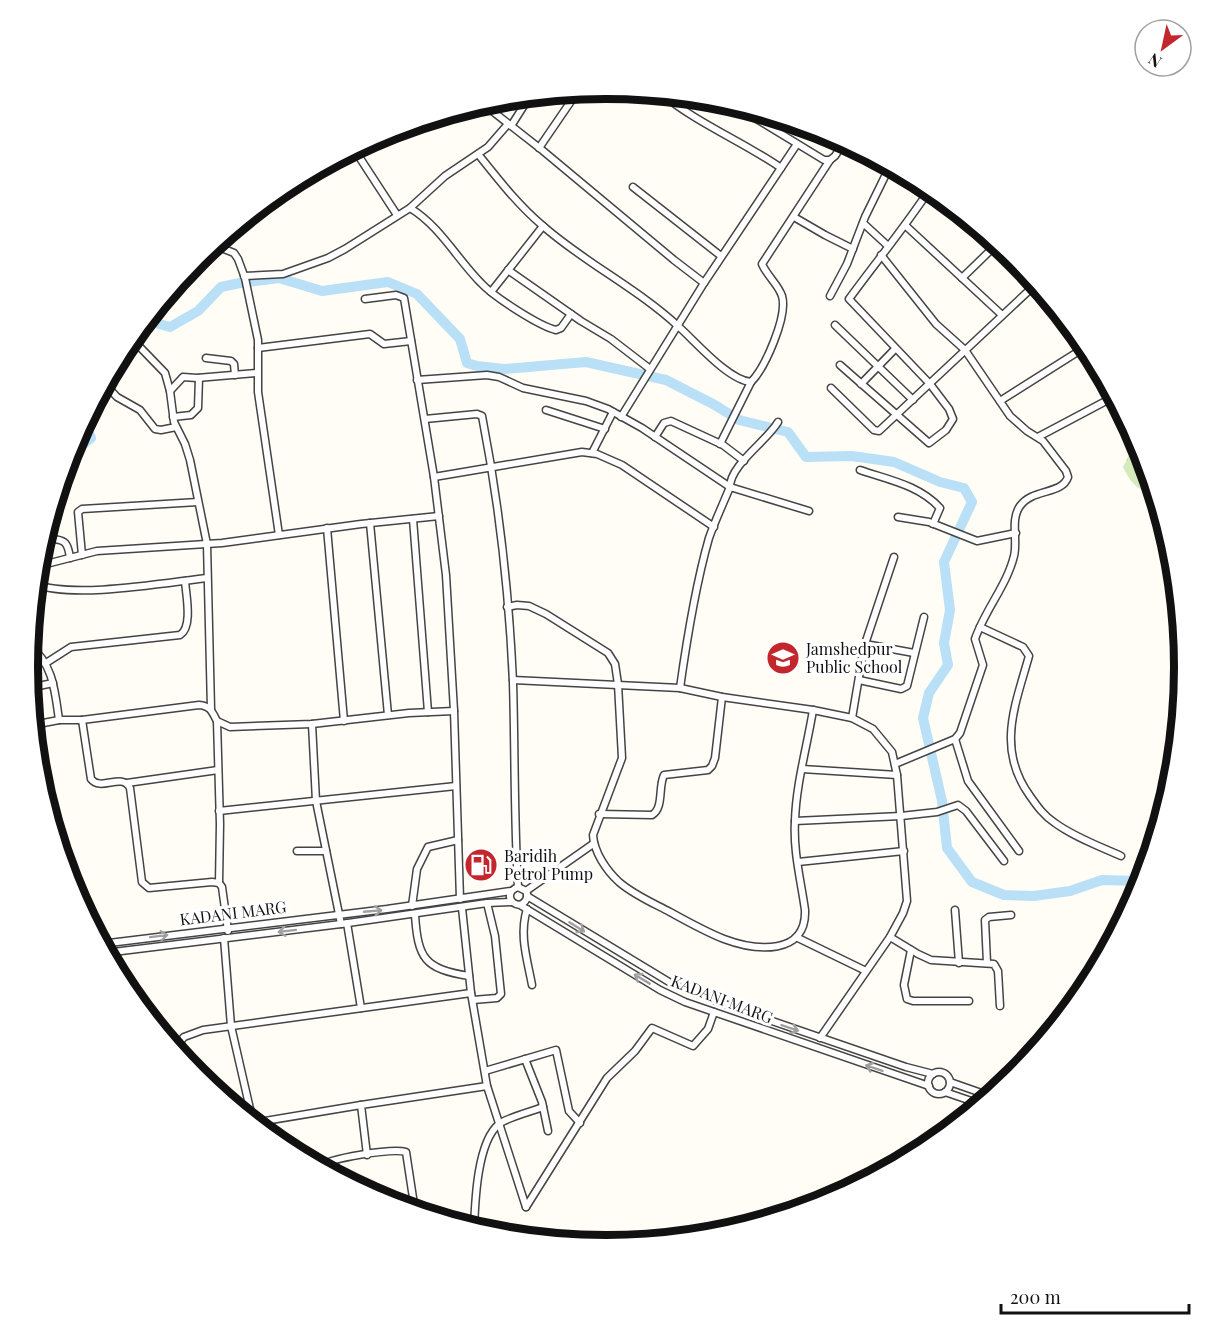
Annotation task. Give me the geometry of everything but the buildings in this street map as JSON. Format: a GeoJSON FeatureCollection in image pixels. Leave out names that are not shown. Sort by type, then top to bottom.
{"type":"FeatureCollection","features":[{"type":"Feature","properties":{"kind":"street"},"geometry":{"type":"LineString","coordinates":[[539,147],[572,100]]}},
{"type":"Feature","properties":{"kind":"street"},"geometry":{"type":"LineString","coordinates":[[674,103],[686,113],[762,154],[781,168]]}},
{"type":"Feature","properties":{"kind":"street"},"geometry":{"type":"LineString","coordinates":[[245,277],[283,274],[345,249],[410,208],[446,176],[478,154],[509,125],[523,105]]}},
{"type":"Feature","properties":{"kind":"street"},"geometry":{"type":"LineString","coordinates":[[492,111],[704,283]]}},
{"type":"Feature","properties":{"kind":"street"},"geometry":{"type":"LineString","coordinates":[[757,119],[824,160],[830,160]]}},
{"type":"Feature","properties":{"kind":"street"},"geometry":{"type":"LineString","coordinates":[[621,417],[721,256],[797,144]]}},
{"type":"Feature","properties":{"kind":"street"},"geometry":{"type":"LineString","coordinates":[[720,444],[735,411],[764,364],[774,342],[783,306],[780,292],[762,264],[839,149]]}},
{"type":"Feature","properties":{"kind":"street"},"geometry":{"type":"LineString","coordinates":[[478,154],[511,195],[543,226],[614,276],[677,325],[740,380],[751,382]]}},
{"type":"Feature","properties":{"kind":"street"},"geometry":{"type":"LineString","coordinates":[[358,156],[397,215]]}},
{"type":"Feature","properties":{"kind":"street"},"geometry":{"type":"LineString","coordinates":[[830,296],[887,173]]}},
{"type":"Feature","properties":{"kind":"street"},"geometry":{"type":"LineString","coordinates":[[633,187],[721,256]]}},
{"type":"Feature","properties":{"kind":"street"},"geometry":{"type":"LineString","coordinates":[[840,365],[929,443],[946,430],[953,419],[949,408],[930,384],[849,299],[888,246],[906,226],[925,197]]}},
{"type":"Feature","properties":{"kind":"street"},"geometry":{"type":"LineString","coordinates":[[410,208],[436,231],[491,292],[550,328],[559,330],[572,314]]}},
{"type":"Feature","properties":{"kind":"street"},"geometry":{"type":"LineString","coordinates":[[794,217],[825,236],[853,249]]}},
{"type":"Feature","properties":{"kind":"street"},"geometry":{"type":"LineString","coordinates":[[863,223],[888,246]]}},
{"type":"Feature","properties":{"kind":"street"},"geometry":{"type":"LineString","coordinates":[[491,292],[543,226]]}},
{"type":"Feature","properties":{"kind":"street"},"geometry":{"type":"LineString","coordinates":[[906,226],[1002,315]]}},
{"type":"Feature","properties":{"kind":"street"},"geometry":{"type":"LineString","coordinates":[[222,248],[234,253],[245,277],[258,348],[258,392],[279,535]]}},
{"type":"Feature","properties":{"kind":"street"},"geometry":{"type":"LineString","coordinates":[[962,278],[991,250]]}},
{"type":"Feature","properties":{"kind":"street"},"geometry":{"type":"LineString","coordinates":[[881,255],[936,324],[965,350],[1010,416],[1043,441],[1068,477],[1059,488],[1039,492],[1022,504],[1016,514],[1012,564],[975,639],[983,665],[960,733],[955,739],[895,764]]}},
{"type":"Feature","properties":{"kind":"street"},"geometry":{"type":"LineString","coordinates":[[508,270],[611,339],[649,371]]}},
{"type":"Feature","properties":{"kind":"street"},"geometry":{"type":"LineString","coordinates":[[831,388],[877,431],[897,415],[1030,289]]}},
{"type":"Feature","properties":{"kind":"street"},"geometry":{"type":"LineString","coordinates":[[365,299],[396,295],[404,298],[425,419],[446,575],[454,711],[460,899]]}},
{"type":"Feature","properties":{"kind":"street"},"geometry":{"type":"LineString","coordinates":[[834,326],[913,400]]}},
{"type":"Feature","properties":{"kind":"street"},"geometry":{"type":"LineString","coordinates":[[258,348],[370,334],[384,344],[411,341]]}},
{"type":"Feature","properties":{"kind":"street"},"geometry":{"type":"LineString","coordinates":[[137,345],[159,364],[165,373],[173,417],[190,460],[207,544],[211,709],[217,722],[219,883],[222,887],[227,928],[231,1026],[250,1110]]}},
{"type":"Feature","properties":{"kind":"street"},"geometry":{"type":"LineString","coordinates":[[861,384],[896,349]]}},
{"type":"Feature","properties":{"kind":"street"},"geometry":{"type":"LineString","coordinates":[[1000,401],[1078,352]]}},
{"type":"Feature","properties":{"kind":"street"},"geometry":{"type":"LineString","coordinates":[[206,358],[231,361],[234,364],[235,375]]}},
{"type":"Feature","properties":{"kind":"street"},"geometry":{"type":"LineString","coordinates":[[170,391],[183,377],[199,378],[257,373]]}},
{"type":"Feature","properties":{"kind":"street"},"geometry":{"type":"LineString","coordinates":[[417,380],[487,375],[500,377],[523,388],[586,401],[613,412],[655,437],[730,487],[809,511]]}},
{"type":"Feature","properties":{"kind":"street"},"geometry":{"type":"LineString","coordinates":[[173,417],[191,415],[198,408],[199,378]]}},
{"type":"Feature","properties":{"kind":"street"},"geometry":{"type":"LineString","coordinates":[[110,390],[117,397],[140,410],[155,429],[176,427]]}},
{"type":"Feature","properties":{"kind":"street"},"geometry":{"type":"LineString","coordinates":[[1038,437],[1107,401]]}},
{"type":"Feature","properties":{"kind":"street"},"geometry":{"type":"LineString","coordinates":[[546,410],[605,429]]}},
{"type":"Feature","properties":{"kind":"street"},"geometry":{"type":"LineString","coordinates":[[592,453],[613,412]]}},
{"type":"Feature","properties":{"kind":"street"},"geometry":{"type":"LineString","coordinates":[[425,419],[480,414],[491,467],[504,570],[513,680],[515,839],[518,887],[526,893]]}},
{"type":"Feature","properties":{"kind":"street"},"geometry":{"type":"LineString","coordinates":[[655,437],[668,420],[720,444],[744,461]]}},
{"type":"Feature","properties":{"kind":"street"},"geometry":{"type":"LineString","coordinates":[[680,688],[699,578],[732,476],[772,432],[778,422]]}},
{"type":"Feature","properties":{"kind":"street"},"geometry":{"type":"LineString","coordinates":[[434,477],[592,453],[622,465],[714,527]]}},
{"type":"Feature","properties":{"kind":"street"},"geometry":{"type":"LineString","coordinates":[[860,471],[908,485],[933,501],[940,508],[933,524]]}},
{"type":"Feature","properties":{"kind":"street"},"geometry":{"type":"LineString","coordinates":[[82,555],[78,512],[82,509],[198,502]]}},
{"type":"Feature","properties":{"kind":"street"},"geometry":{"type":"LineString","coordinates":[[47,562],[122,549],[207,544],[439,516]]}},
{"type":"Feature","properties":{"kind":"street"},"geometry":{"type":"LineString","coordinates":[[898,517],[933,524],[983,541],[1016,533]]}},
{"type":"Feature","properties":{"kind":"street"},"geometry":{"type":"LineString","coordinates":[[413,519],[428,712]]}},
{"type":"Feature","properties":{"kind":"street"},"geometry":{"type":"LineString","coordinates":[[370,523],[388,716]]}},
{"type":"Feature","properties":{"kind":"street"},"geometry":{"type":"LineString","coordinates":[[327,528],[344,721]]}},
{"type":"Feature","properties":{"kind":"street"},"geometry":{"type":"LineString","coordinates":[[52,539],[67,543],[70,558]]}},
{"type":"Feature","properties":{"kind":"street"},"geometry":{"type":"LineString","coordinates":[[852,718],[865,644],[894,557]]}},
{"type":"Feature","properties":{"kind":"street"},"geometry":{"type":"LineString","coordinates":[[43,587],[104,589],[207,578]]}},
{"type":"Feature","properties":{"kind":"street"},"geometry":{"type":"LineString","coordinates":[[46,663],[70,647],[184,633],[188,625],[185,581]]}},
{"type":"Feature","properties":{"kind":"street"},"geometry":{"type":"LineString","coordinates":[[507,607],[529,606],[608,652],[615,664],[618,684],[622,758],[599,814],[593,844],[605,866],[632,892],[717,936],[738,943],[779,946],[798,938],[806,920],[795,821],[813,710]]}},
{"type":"Feature","properties":{"kind":"street"},"geometry":{"type":"LineString","coordinates":[[859,680],[904,688],[910,678],[924,617]]}},
{"type":"Feature","properties":{"kind":"street"},"geometry":{"type":"LineString","coordinates":[[980,627],[1023,646],[1029,656],[1013,715],[1010,755],[1025,789],[1039,809],[1052,822],[1121,856]]}},
{"type":"Feature","properties":{"kind":"street"},"geometry":{"type":"LineString","coordinates":[[865,644],[914,653]]}},
{"type":"Feature","properties":{"kind":"street"},"geometry":{"type":"LineString","coordinates":[[38,652],[46,663],[53,683],[59,720]]}},
{"type":"Feature","properties":{"kind":"street"},"geometry":{"type":"LineString","coordinates":[[513,680],[680,688],[852,718],[873,729],[881,737],[892,752],[897,775],[907,901],[890,937],[820,1038]]}},
{"type":"Feature","properties":{"kind":"street"},"geometry":{"type":"LineString","coordinates":[[39,686],[53,683]]}},
{"type":"Feature","properties":{"kind":"street"},"geometry":{"type":"LineString","coordinates":[[599,814],[652,815],[659,808],[660,784],[664,775],[708,770],[712,766],[722,697]]}},
{"type":"Feature","properties":{"kind":"street"},"geometry":{"type":"LineString","coordinates":[[41,724],[199,705],[211,709]]}},
{"type":"Feature","properties":{"kind":"street"},"geometry":{"type":"LineString","coordinates":[[217,722],[230,727],[312,724],[454,711]]}},
{"type":"Feature","properties":{"kind":"street"},"geometry":{"type":"LineString","coordinates":[[82,720],[91,779],[98,784],[123,781],[127,783],[218,770]]}},
{"type":"Feature","properties":{"kind":"street"},"geometry":{"type":"LineString","coordinates":[[312,724],[316,801],[338,914],[344,924],[361,1008]]}},
{"type":"Feature","properties":{"kind":"street"},"geometry":{"type":"LineString","coordinates":[[955,739],[968,781],[1019,851]]}},
{"type":"Feature","properties":{"kind":"street"},"geometry":{"type":"LineString","coordinates":[[802,769],[897,775]]}},
{"type":"Feature","properties":{"kind":"street"},"geometry":{"type":"LineString","coordinates":[[127,783],[130,788],[140,876],[145,886],[149,888],[219,883]]}},
{"type":"Feature","properties":{"kind":"street"},"geometry":{"type":"LineString","coordinates":[[219,812],[456,786]]}},
{"type":"Feature","properties":{"kind":"street"},"geometry":{"type":"LineString","coordinates":[[795,821],[902,816],[937,812],[958,805],[966,811],[1004,861]]}},
{"type":"Feature","properties":{"kind":"street"},"geometry":{"type":"LineString","coordinates":[[411,906],[417,869],[428,847],[458,840]]}},
{"type":"Feature","properties":{"kind":"street"},"geometry":{"type":"LineString","coordinates":[[518,887],[511,891],[509,897],[512,902],[520,905],[525,902],[526,893],[593,844]]}},
{"type":"Feature","properties":{"kind":"street"},"geometry":{"type":"LineString","coordinates":[[297,852],[326,851]]}},
{"type":"Feature","properties":{"kind":"street"},"geometry":{"type":"LineString","coordinates":[[798,862],[904,851]]}},
{"type":"Feature","properties":{"kind":"street","name":"KADANI MARG"},"geometry":{"type":"LineString","coordinates":[[110,943],[411,906],[511,891]]}},
{"type":"Feature","properties":{"kind":"street","name":"KADANI MARG"},"geometry":{"type":"LineString","coordinates":[[526,893],[674,985],[820,1038],[933,1074]]}},
{"type":"Feature","properties":{"kind":"street","name":"KADANI MARG"},"geometry":{"type":"LineString","coordinates":[[114,951],[415,915],[487,903],[512,902]]}},
{"type":"Feature","properties":{"kind":"street"},"geometry":{"type":"LineString","coordinates":[[472,1000],[496,998],[501,994],[495,936],[487,903]]}},
{"type":"Feature","properties":{"kind":"street","name":"KADANI MARG"},"geometry":{"type":"LineString","coordinates":[[520,905],[660,990],[714,1012],[929,1086]]}},
{"type":"Feature","properties":{"kind":"street"},"geometry":{"type":"LineString","coordinates":[[462,908],[471,993],[487,1086],[526,1208],[607,1078],[635,1051],[652,1028],[693,1046],[708,1029],[714,1012]]}},
{"type":"Feature","properties":{"kind":"street"},"geometry":{"type":"LineString","coordinates":[[527,909],[522,934],[532,985]]}},
{"type":"Feature","properties":{"kind":"street"},"geometry":{"type":"LineString","coordinates":[[955,910],[959,963]]}},
{"type":"Feature","properties":{"kind":"street"},"geometry":{"type":"LineString","coordinates":[[415,915],[417,942],[425,959],[446,973],[469,976]]}},
{"type":"Feature","properties":{"kind":"street"},"geometry":{"type":"LineString","coordinates":[[987,963],[985,920],[989,917],[1011,915]]}},
{"type":"Feature","properties":{"kind":"street"},"geometry":{"type":"LineString","coordinates":[[890,937],[932,960],[994,964],[998,971],[1000,1006]]}},
{"type":"Feature","properties":{"kind":"street"},"geometry":{"type":"LineString","coordinates":[[798,938],[866,971]]}},
{"type":"Feature","properties":{"kind":"street"},"geometry":{"type":"LineString","coordinates":[[911,950],[904,985],[907,999],[913,1001],[969,1001]]}},
{"type":"Feature","properties":{"kind":"street"},"geometry":{"type":"LineString","coordinates":[[179,1043],[192,1032],[471,993]]}},
{"type":"Feature","properties":{"kind":"street"},"geometry":{"type":"LineString","coordinates":[[485,1071],[556,1050],[569,1111],[579,1123]]}},
{"type":"Feature","properties":{"kind":"street"},"geometry":{"type":"LineString","coordinates":[[525,1059],[543,1107],[548,1131]]}},
{"type":"Feature","properties":{"kind":"street"},"geometry":{"type":"LineString","coordinates":[[945,1092],[949,1088],[948,1076],[942,1072],[933,1074],[929,1079],[929,1086],[937,1093],[945,1092],[971,1101]]}},
{"type":"Feature","properties":{"kind":"street"},"geometry":{"type":"LineString","coordinates":[[950,1082],[981,1093]]}},
{"type":"Feature","properties":{"kind":"street"},"geometry":{"type":"LineString","coordinates":[[263,1120],[487,1086]]}},
{"type":"Feature","properties":{"kind":"street"},"geometry":{"type":"LineString","coordinates":[[361,1105],[366,1155]]}},
{"type":"Feature","properties":{"kind":"street"},"geometry":{"type":"LineString","coordinates":[[475,1220],[477,1183],[482,1156],[491,1134],[499,1124],[543,1107]]}},
{"type":"Feature","properties":{"kind":"street"},"geometry":{"type":"LineString","coordinates":[[327,1162],[400,1150],[406,1152],[414,1201]]}},
{"type":"Feature","properties":{"kind":"green space"},"geometry":{"type":"Polygon","coordinates":[[[1131,452],[1145,491],[1135,485],[1123,467],[1131,452]]]}},
{"type":"Feature","properties":{"kind":"waterway"},"geometry":{"type":"LineString","coordinates":[[154,322],[170,327],[198,311],[221,287],[240,283],[279,278],[322,291],[388,282],[417,294],[460,339],[467,363],[504,369],[586,362],[666,380],[739,420],[788,432],[806,457],[852,456],[894,462],[940,482],[964,488],[972,502],[944,562],[950,610],[944,643],[948,665],[929,693],[923,718],[942,801],[947,848],[972,882],[1004,895],[1034,896],[1070,891],[1102,880],[1131,881]]}},
{"type":"Feature","properties":{"kind":"waterway"},"geometry":{"type":"LineString","coordinates":[[84,444],[91,438],[89,432]]}},
{"type":"Feature","properties":{"kind":"place","name":"Jamshedpur Public School"},"geometry":{"type":"Point","coordinates":[783,658]}},
{"type":"Feature","properties":{"kind":"place","name":"Baridih Petrol Pump"},"geometry":{"type":"Point","coordinates":[481,865]}}]}
